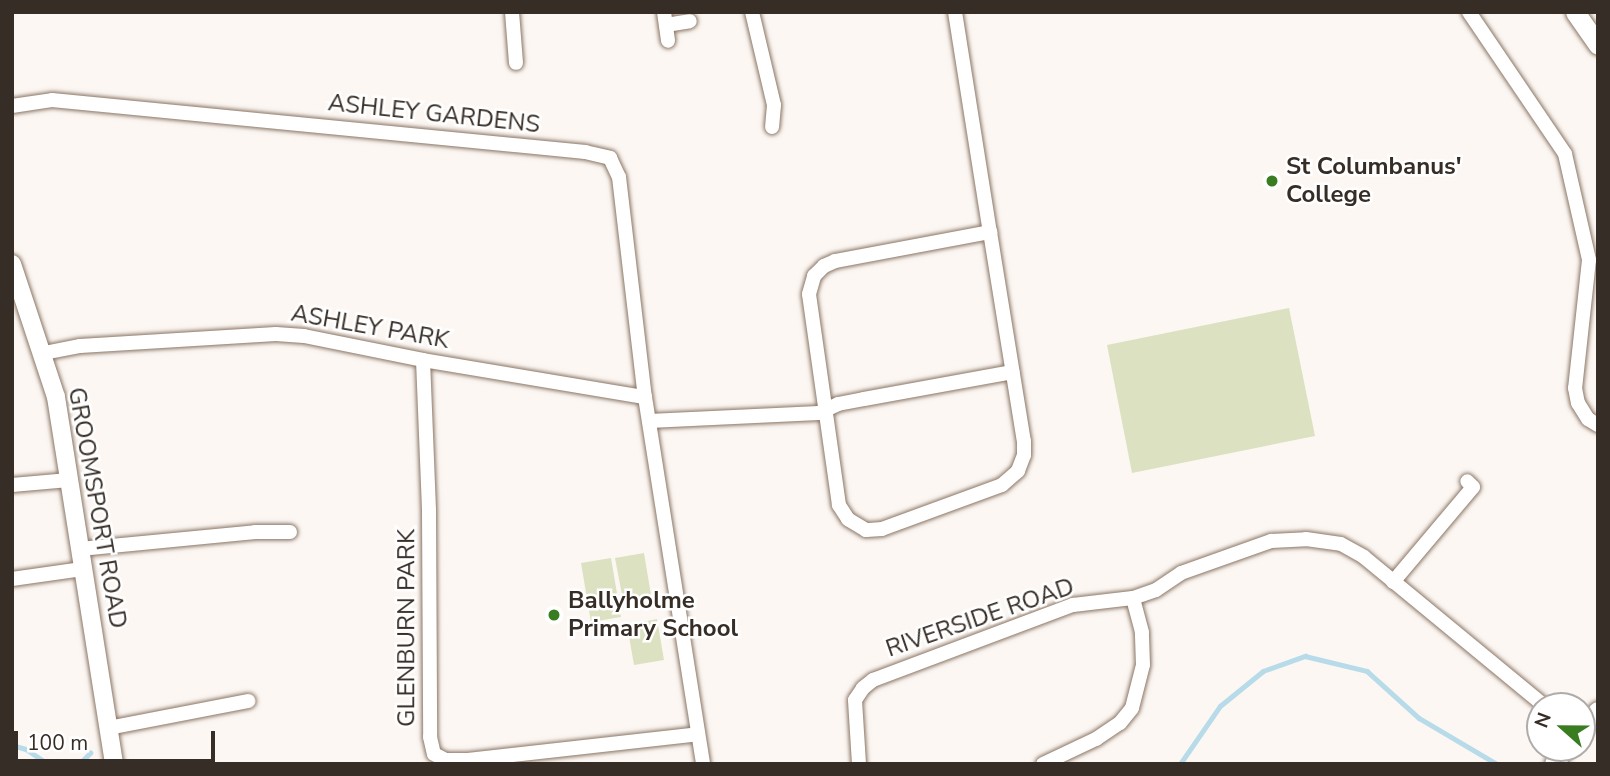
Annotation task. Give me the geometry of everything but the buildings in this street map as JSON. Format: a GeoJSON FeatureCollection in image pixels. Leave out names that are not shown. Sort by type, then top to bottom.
{"type":"FeatureCollection","features":[{"type":"Feature","properties":{"kind":"highway"},"geometry":{"type":"LineString","coordinates":[[1575,12],[1598,45]]}},
{"type":"Feature","properties":{"kind":"main road","name":"GROOMSPORT ROAD"},"geometry":{"type":"LineString","coordinates":[[12,264],[44,353],[55,397],[114,764]]}},
{"type":"Feature","properties":{"kind":"street"},"geometry":{"type":"LineString","coordinates":[[512,12],[516,63]]}},
{"type":"Feature","properties":{"kind":"street"},"geometry":{"type":"LineString","coordinates":[[752,12],[774,105],[772,127]]}},
{"type":"Feature","properties":{"kind":"street"},"geometry":{"type":"LineString","coordinates":[[955,12],[1024,441],[1024,455],[1018,471],[1002,485],[882,529],[866,530],[848,519],[839,505],[831,407],[809,294],[814,276],[824,266],[835,261],[990,232]]}},
{"type":"Feature","properties":{"kind":"street"},"geometry":{"type":"LineString","coordinates":[[1469,12],[1565,155],[1589,260],[1575,388],[1578,403],[1588,419],[1598,425]]}},
{"type":"Feature","properties":{"kind":"street"},"geometry":{"type":"LineString","coordinates":[[668,41],[665,18],[690,22]]}},
{"type":"Feature","properties":{"kind":"street","name":"ASHLEY GARDENS"},"geometry":{"type":"LineString","coordinates":[[12,106],[52,100],[572,150],[610,158],[619,177],[645,397]]}},
{"type":"Feature","properties":{"kind":"street","name":"ASHLEY PARK"},"geometry":{"type":"LineString","coordinates":[[44,353],[80,346],[276,334],[304,335],[423,360],[645,397]]}},
{"type":"Feature","properties":{"kind":"street","name":"GLENBURN PARK"},"geometry":{"type":"LineString","coordinates":[[423,360],[429,511],[430,737],[433,754],[446,760],[468,760],[698,734]]}},
{"type":"Feature","properties":{"kind":"street"},"geometry":{"type":"LineString","coordinates":[[649,421],[820,413],[831,407],[1013,372]]}},
{"type":"Feature","properties":{"kind":"street"},"geometry":{"type":"LineString","coordinates":[[645,397],[703,764]]}},
{"type":"Feature","properties":{"kind":"street"},"geometry":{"type":"LineString","coordinates":[[12,485],[69,480]]}},
{"type":"Feature","properties":{"kind":"street"},"geometry":{"type":"LineString","coordinates":[[1393,582],[1473,487],[1467,481]]}},
{"type":"Feature","properties":{"kind":"street"},"geometry":{"type":"LineString","coordinates":[[80,550],[255,531],[290,531]]}},
{"type":"Feature","properties":{"kind":"street","name":"RIVERSIDE ROAD"},"geometry":{"type":"LineString","coordinates":[[859,764],[855,700],[873,680],[1073,605],[1133,598],[1156,590],[1181,573],[1271,541],[1306,539],[1341,544],[1364,557],[1528,692]]}},
{"type":"Feature","properties":{"kind":"street"},"geometry":{"type":"LineString","coordinates":[[12,579],[82,569]]}},
{"type":"Feature","properties":{"kind":"street"},"geometry":{"type":"LineString","coordinates":[[1043,764],[1096,739],[1120,723],[1132,708],[1143,664],[1142,632],[1133,598]]}},
{"type":"Feature","properties":{"kind":"street"},"geometry":{"type":"LineString","coordinates":[[108,727],[247,701]]}},
{"type":"Feature","properties":{"kind":"green space"},"geometry":{"type":"Polygon","coordinates":[[[1289,308],[1315,436],[1132,473],[1107,345],[1289,308]]]}},
{"type":"Feature","properties":{"kind":"green space"},"geometry":{"type":"Polygon","coordinates":[[[644,553],[651,595],[623,600],[615,558],[644,553]]]}},
{"type":"Feature","properties":{"kind":"green space"},"geometry":{"type":"Polygon","coordinates":[[[611,558],[621,617],[591,622],[581,563],[611,558]]]}},
{"type":"Feature","properties":{"kind":"green space"},"geometry":{"type":"Polygon","coordinates":[[[657,619],[664,660],[634,665],[627,625],[657,619]]]}},
{"type":"Feature","properties":{"kind":"waterway"},"geometry":{"type":"LineString","coordinates":[[1180,764],[1220,706],[1263,671],[1305,656],[1367,671],[1419,718],[1497,764]]}},
{"type":"Feature","properties":{"kind":"waterway"},"geometry":{"type":"LineString","coordinates":[[12,745],[26,749],[48,764]]}},
{"type":"Feature","properties":{"kind":"waterway"},"geometry":{"type":"LineString","coordinates":[[52,764],[81,762],[90,753]]}},
{"type":"Feature","properties":{"kind":"place","name":"St Columbanus' College"},"geometry":{"type":"Point","coordinates":[1272,181]}},
{"type":"Feature","properties":{"kind":"place","name":"Ballyholme Primary School"},"geometry":{"type":"Point","coordinates":[554,615]}}]}
